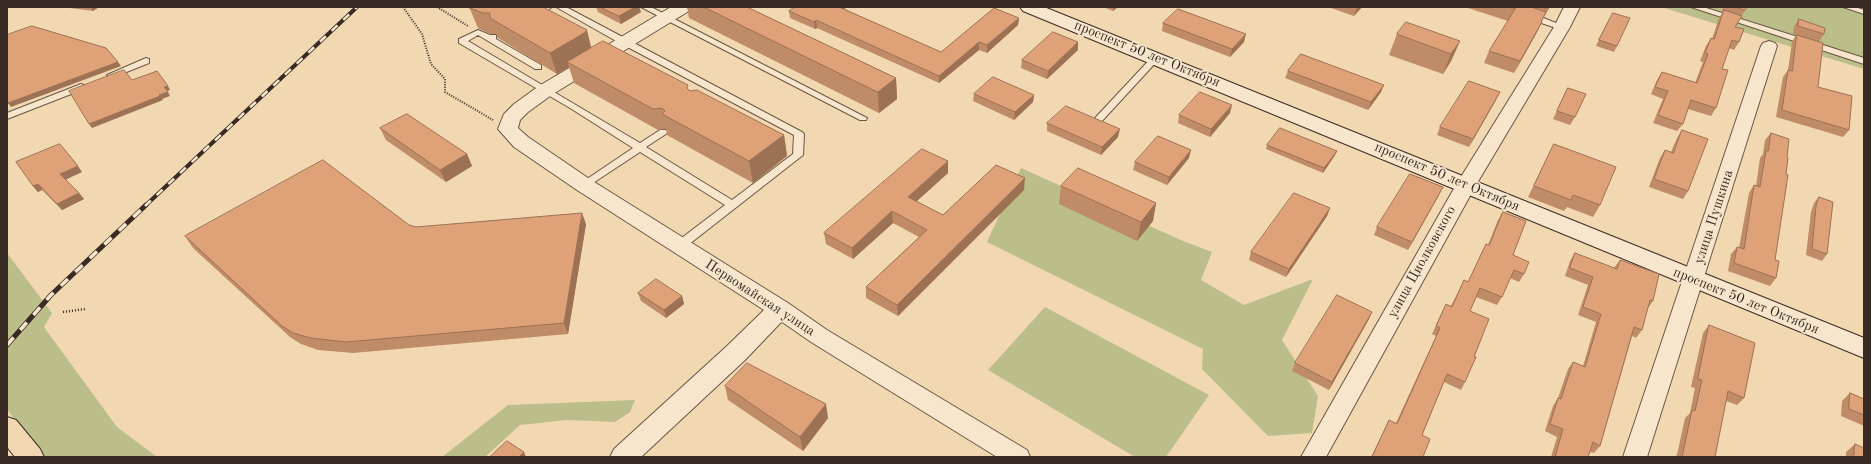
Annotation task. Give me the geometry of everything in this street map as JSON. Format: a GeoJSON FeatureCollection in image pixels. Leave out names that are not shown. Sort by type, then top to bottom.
{"type":"FeatureCollection","features":[{"type":"Feature","properties":{"kind":"main road"},"geometry":{"type":"LineString","coordinates":[[7,428],[30,457]]}},
{"type":"Feature","properties":{"kind":"street"},"geometry":{"type":"LineString","coordinates":[[508,129],[511,118],[521,108],[546,90],[683,7]]}},
{"type":"Feature","properties":{"kind":"street","name":"проспект 50 лет Октября"},"geometry":{"type":"LineString","coordinates":[[1029,7],[1466,185],[1693,280],[1864,348]]}},
{"type":"Feature","properties":{"kind":"street","name":"улица Циолковского"},"geometry":{"type":"LineString","coordinates":[[1313,457],[1466,185],[1562,27],[1572,7]]}},
{"type":"Feature","properties":{"kind":"street","name":"улица Пушкина"},"geometry":{"type":"LineString","coordinates":[[1635,457],[1769,46]]}},
{"type":"Feature","properties":{"kind":"street","name":"Первомайская улица"},"geometry":{"type":"LineString","coordinates":[[508,129],[521,142],[584,185],[780,309],[819,336],[1018,457]]}},
{"type":"Feature","properties":{"kind":"street"},"geometry":{"type":"LineString","coordinates":[[623,457],[731,358],[780,309]]}},
{"type":"Feature","properties":{"kind":"lane"},"geometry":{"type":"LineString","coordinates":[[530,17],[548,7]]}},
{"type":"Feature","properties":{"kind":"lane"},"geometry":{"type":"LineString","coordinates":[[560,7],[624,43],[721,92],[799,134],[798,155],[679,246]]}},
{"type":"Feature","properties":{"kind":"lane"},"geometry":{"type":"LineString","coordinates":[[645,7],[863,118]]}},
{"type":"Feature","properties":{"kind":"lane"},"geometry":{"type":"LineString","coordinates":[[1510,7],[1524,14],[1562,27]]}},
{"type":"Feature","properties":{"kind":"lane"},"geometry":{"type":"LineString","coordinates":[[1695,7],[1864,61]]}},
{"type":"Feature","properties":{"kind":"lane"},"geometry":{"type":"LineString","coordinates":[[1847,7],[1864,12]]}},
{"type":"Feature","properties":{"kind":"lane"},"geometry":{"type":"LineString","coordinates":[[538,67],[492,38],[478,32],[462,41],[546,90],[732,205]]}},
{"type":"Feature","properties":{"kind":"lane"},"geometry":{"type":"LineString","coordinates":[[1099,119],[1156,58]]}},
{"type":"Feature","properties":{"kind":"lane"},"geometry":{"type":"LineString","coordinates":[[102,78],[146,61]]}},
{"type":"Feature","properties":{"kind":"lane"},"geometry":{"type":"LineString","coordinates":[[7,116],[88,84]]}},
{"type":"Feature","properties":{"kind":"lane"},"geometry":{"type":"LineString","coordinates":[[709,100],[721,92]]}},
{"type":"Feature","properties":{"kind":"lane"},"geometry":{"type":"LineString","coordinates":[[584,185],[663,132]]}},
{"type":"Feature","properties":{"kind":"path"},"geometry":{"type":"LineString","coordinates":[[404,7],[422,34],[431,64],[446,79],[445,92],[508,129]]}},
{"type":"Feature","properties":{"kind":"path"},"geometry":{"type":"LineString","coordinates":[[436,7],[478,32]]}},
{"type":"Feature","properties":{"kind":"path"},"geometry":{"type":"LineString","coordinates":[[63,312],[85,309]]}},
{"type":"Feature","properties":{"kind":"green space"},"geometry":{"type":"Polygon","coordinates":[[[1661,7],[1864,7],[1864,69],[1661,7]]]}},
{"type":"Feature","properties":{"kind":"green space"},"geometry":{"type":"Polygon","coordinates":[[[1021,168],[1183,241],[1212,252],[1201,280],[1244,305],[1313,279],[1282,340],[1318,396],[1312,433],[1268,436],[1202,369],[1203,349],[987,242],[1021,168]]]}},
{"type":"Feature","properties":{"kind":"green space"},"geometry":{"type":"Polygon","coordinates":[[[7,253],[52,313],[44,327],[117,427],[157,457],[41,457],[7,409],[7,253]]]}},
{"type":"Feature","properties":{"kind":"green space"},"geometry":{"type":"Polygon","coordinates":[[[1045,307],[1209,395],[1166,457],[1135,457],[988,370],[1045,307]]]}},
{"type":"Feature","properties":{"kind":"green space"},"geometry":{"type":"Polygon","coordinates":[[[635,400],[630,412],[615,422],[567,420],[520,425],[485,457],[442,457],[508,405],[635,400]]]}},
{"type":"Feature","properties":{"kind":"building"},"geometry":{"type":"Polygon","coordinates":[[[543,7],[587,30],[550,53],[490,18],[490,13],[483,13],[470,8],[543,7]]]}},
{"type":"Feature","properties":{"kind":"building"},"geometry":{"type":"Polygon","coordinates":[[[600,7],[635,7],[619,16],[600,7]]]}},
{"type":"Feature","properties":{"kind":"building"},"geometry":{"type":"Polygon","coordinates":[[[704,7],[747,7],[896,78],[878,92],[704,7]]]}},
{"type":"Feature","properties":{"kind":"building"},"geometry":{"type":"Polygon","coordinates":[[[795,7],[839,7],[941,52],[994,8],[1019,18],[987,45],[979,42],[939,76],[816,20],[814,22],[789,11],[795,7]]]}},
{"type":"Feature","properties":{"kind":"building"},"geometry":{"type":"Polygon","coordinates":[[[1508,7],[1531,7],[1546,12],[1520,61],[1489,51],[1515,9],[1508,7]]]}},
{"type":"Feature","properties":{"kind":"building"},"geometry":{"type":"Polygon","coordinates":[[[1736,7],[1747,7],[1745,10],[1736,7]]]}},
{"type":"Feature","properties":{"kind":"building"},"geometry":{"type":"Polygon","coordinates":[[[1178,9],[1246,34],[1232,49],[1163,23],[1178,9]]]}},
{"type":"Feature","properties":{"kind":"building"},"geometry":{"type":"Polygon","coordinates":[[[1724,10],[1742,16],[1735,27],[1744,29],[1739,42],[1732,40],[1722,69],[1728,70],[1716,108],[1691,100],[1683,124],[1658,115],[1668,91],[1655,87],[1662,72],[1697,83],[1708,54],[1705,53],[1711,38],[1714,39],[1724,10]]]}},
{"type":"Feature","properties":{"kind":"building"},"geometry":{"type":"Polygon","coordinates":[[[1613,13],[1630,18],[1617,46],[1599,40],[1613,13]]]}},
{"type":"Feature","properties":{"kind":"building"},"geometry":{"type":"Polygon","coordinates":[[[1799,19],[1825,28],[1824,34],[1798,26],[1799,19]]]}},
{"type":"Feature","properties":{"kind":"building"},"geometry":{"type":"Polygon","coordinates":[[[1406,22],[1460,41],[1451,54],[1397,34],[1406,22]]]}},
{"type":"Feature","properties":{"kind":"building"},"geometry":{"type":"Polygon","coordinates":[[[32,26],[106,48],[118,62],[8,103],[7,35],[32,26]]]}},
{"type":"Feature","properties":{"kind":"building"},"geometry":{"type":"Polygon","coordinates":[[[1053,32],[1078,42],[1048,71],[1022,60],[1053,32]]]}},
{"type":"Feature","properties":{"kind":"building"},"geometry":{"type":"Polygon","coordinates":[[[1797,35],[1823,43],[1818,87],[1852,96],[1849,130],[1782,110],[1788,70],[1792,71],[1797,35]]]}},
{"type":"Feature","properties":{"kind":"building"},"geometry":{"type":"Polygon","coordinates":[[[603,41],[688,85],[687,88],[690,91],[697,90],[784,135],[749,161],[662,114],[665,111],[662,108],[653,109],[567,62],[603,41]]]}},
{"type":"Feature","properties":{"kind":"building"},"geometry":{"type":"Polygon","coordinates":[[[1301,54],[1384,85],[1371,102],[1288,71],[1301,54]]]}},
{"type":"Feature","properties":{"kind":"building"},"geometry":{"type":"Polygon","coordinates":[[[124,70],[132,80],[157,71],[168,86],[164,87],[168,92],[89,124],[69,91],[124,70]]]}},
{"type":"Feature","properties":{"kind":"building"},"geometry":{"type":"Polygon","coordinates":[[[993,77],[1034,95],[1015,112],[974,94],[993,77]]]}},
{"type":"Feature","properties":{"kind":"building"},"geometry":{"type":"Polygon","coordinates":[[[1469,81],[1500,92],[1473,139],[1440,127],[1469,81]]]}},
{"type":"Feature","properties":{"kind":"building"},"geometry":{"type":"Polygon","coordinates":[[[1568,88],[1586,94],[1575,117],[1557,111],[1568,88]]]}},
{"type":"Feature","properties":{"kind":"building"},"geometry":{"type":"Polygon","coordinates":[[[1200,92],[1232,105],[1211,129],[1179,115],[1200,92]]]}},
{"type":"Feature","properties":{"kind":"building"},"geometry":{"type":"Polygon","coordinates":[[[1066,106],[1120,129],[1102,147],[1047,123],[1066,106]]]}},
{"type":"Feature","properties":{"kind":"building"},"geometry":{"type":"Polygon","coordinates":[[[407,114],[467,154],[440,170],[380,128],[407,114]]]}},
{"type":"Feature","properties":{"kind":"building"},"geometry":{"type":"Polygon","coordinates":[[[1280,128],[1337,151],[1324,168],[1267,145],[1280,128]]]}},
{"type":"Feature","properties":{"kind":"building"},"geometry":{"type":"Polygon","coordinates":[[[1682,130],[1708,139],[1688,191],[1654,179],[1665,150],[1673,153],[1682,130]]]}},
{"type":"Feature","properties":{"kind":"building"},"geometry":{"type":"Polygon","coordinates":[[[1771,133],[1789,139],[1786,174],[1788,175],[1775,260],[1779,261],[1776,278],[1734,263],[1737,247],[1744,249],[1754,185],[1760,187],[1766,151],[1768,151],[1771,133]]]}},
{"type":"Feature","properties":{"kind":"building"},"geometry":{"type":"Polygon","coordinates":[[[1158,136],[1191,150],[1169,177],[1135,162],[1158,136]]]}},
{"type":"Feature","properties":{"kind":"building"},"geometry":{"type":"Polygon","coordinates":[[[60,144],[78,166],[60,174],[79,193],[57,204],[38,184],[33,186],[16,162],[60,144]]]}},
{"type":"Feature","properties":{"kind":"building"},"geometry":{"type":"Polygon","coordinates":[[[1554,144],[1616,167],[1600,205],[1573,195],[1571,200],[1534,186],[1554,144]]]}},
{"type":"Feature","properties":{"kind":"building"},"geometry":{"type":"Polygon","coordinates":[[[922,149],[948,161],[908,197],[943,215],[996,165],[1025,178],[897,305],[866,287],[927,230],[892,211],[852,248],[824,233],[922,149]]]}},
{"type":"Feature","properties":{"kind":"building"},"geometry":{"type":"Polygon","coordinates":[[[323,160],[409,225],[416,227],[582,213],[564,323],[346,342],[311,338],[293,333],[282,326],[185,236],[323,160]]]}},
{"type":"Feature","properties":{"kind":"building"},"geometry":{"type":"Polygon","coordinates":[[[1078,168],[1156,203],[1141,222],[1061,186],[1078,168]]]}},
{"type":"Feature","properties":{"kind":"building"},"geometry":{"type":"Polygon","coordinates":[[[1410,174],[1443,187],[1412,242],[1377,227],[1410,174]]]}},
{"type":"Feature","properties":{"kind":"building"},"geometry":{"type":"Polygon","coordinates":[[[1294,193],[1330,208],[1289,269],[1251,252],[1294,193]]]}},
{"type":"Feature","properties":{"kind":"building"},"geometry":{"type":"Polygon","coordinates":[[[1819,197],[1833,202],[1827,254],[1812,249],[1816,206],[1819,197]]]}},
{"type":"Feature","properties":{"kind":"building"},"geometry":{"type":"Polygon","coordinates":[[[1503,212],[1526,221],[1513,255],[1529,262],[1524,274],[1514,270],[1502,297],[1480,288],[1470,311],[1489,319],[1474,357],[1476,357],[1465,382],[1447,374],[1422,435],[1430,439],[1423,457],[1372,457],[1389,420],[1397,424],[1440,328],[1436,326],[1446,304],[1452,307],[1464,280],[1468,282],[1486,244],[1489,245],[1503,212]]]}},
{"type":"Feature","properties":{"kind":"building"},"geometry":{"type":"Polygon","coordinates":[[[1575,253],[1617,269],[1620,260],[1659,274],[1653,301],[1650,300],[1642,330],[1634,327],[1600,446],[1593,442],[1588,457],[1555,457],[1563,429],[1550,424],[1558,398],[1561,399],[1573,362],[1585,367],[1601,314],[1583,307],[1593,277],[1570,268],[1575,253]]]}},
{"type":"Feature","properties":{"kind":"building"},"geometry":{"type":"Polygon","coordinates":[[[656,279],[682,296],[664,310],[638,293],[656,279]]]}},
{"type":"Feature","properties":{"kind":"building"},"geometry":{"type":"Polygon","coordinates":[[[1337,295],[1372,312],[1332,382],[1295,363],[1337,295]]]}},
{"type":"Feature","properties":{"kind":"building"},"geometry":{"type":"Polygon","coordinates":[[[1709,325],[1755,343],[1744,398],[1728,391],[1715,457],[1682,457],[1692,410],[1695,411],[1702,380],[1698,379],[1709,325]]]}},
{"type":"Feature","properties":{"kind":"building"},"geometry":{"type":"Polygon","coordinates":[[[747,363],[826,404],[800,437],[725,386],[747,363]]]}},
{"type":"Feature","properties":{"kind":"building"},"geometry":{"type":"Polygon","coordinates":[[[1850,393],[1864,399],[1864,415],[1849,409],[1850,393]]]}},
{"type":"Feature","properties":{"kind":"building"},"geometry":{"type":"Polygon","coordinates":[[[507,441],[524,452],[520,456],[522,457],[490,457],[507,441]]]}},
{"type":"Feature","properties":{"kind":"building"},"geometry":{"type":"Polygon","coordinates":[[[1855,444],[1864,448],[1864,457],[1854,457],[1855,444]]]}},
{"type":"Feature","properties":{"kind":"railway"},"geometry":{"type":"LineString","coordinates":[[145,206],[357,7]]}},
{"type":"Feature","properties":{"kind":"railway"},"geometry":{"type":"LineString","coordinates":[[7,345],[51,295],[146,205]]}}]}
